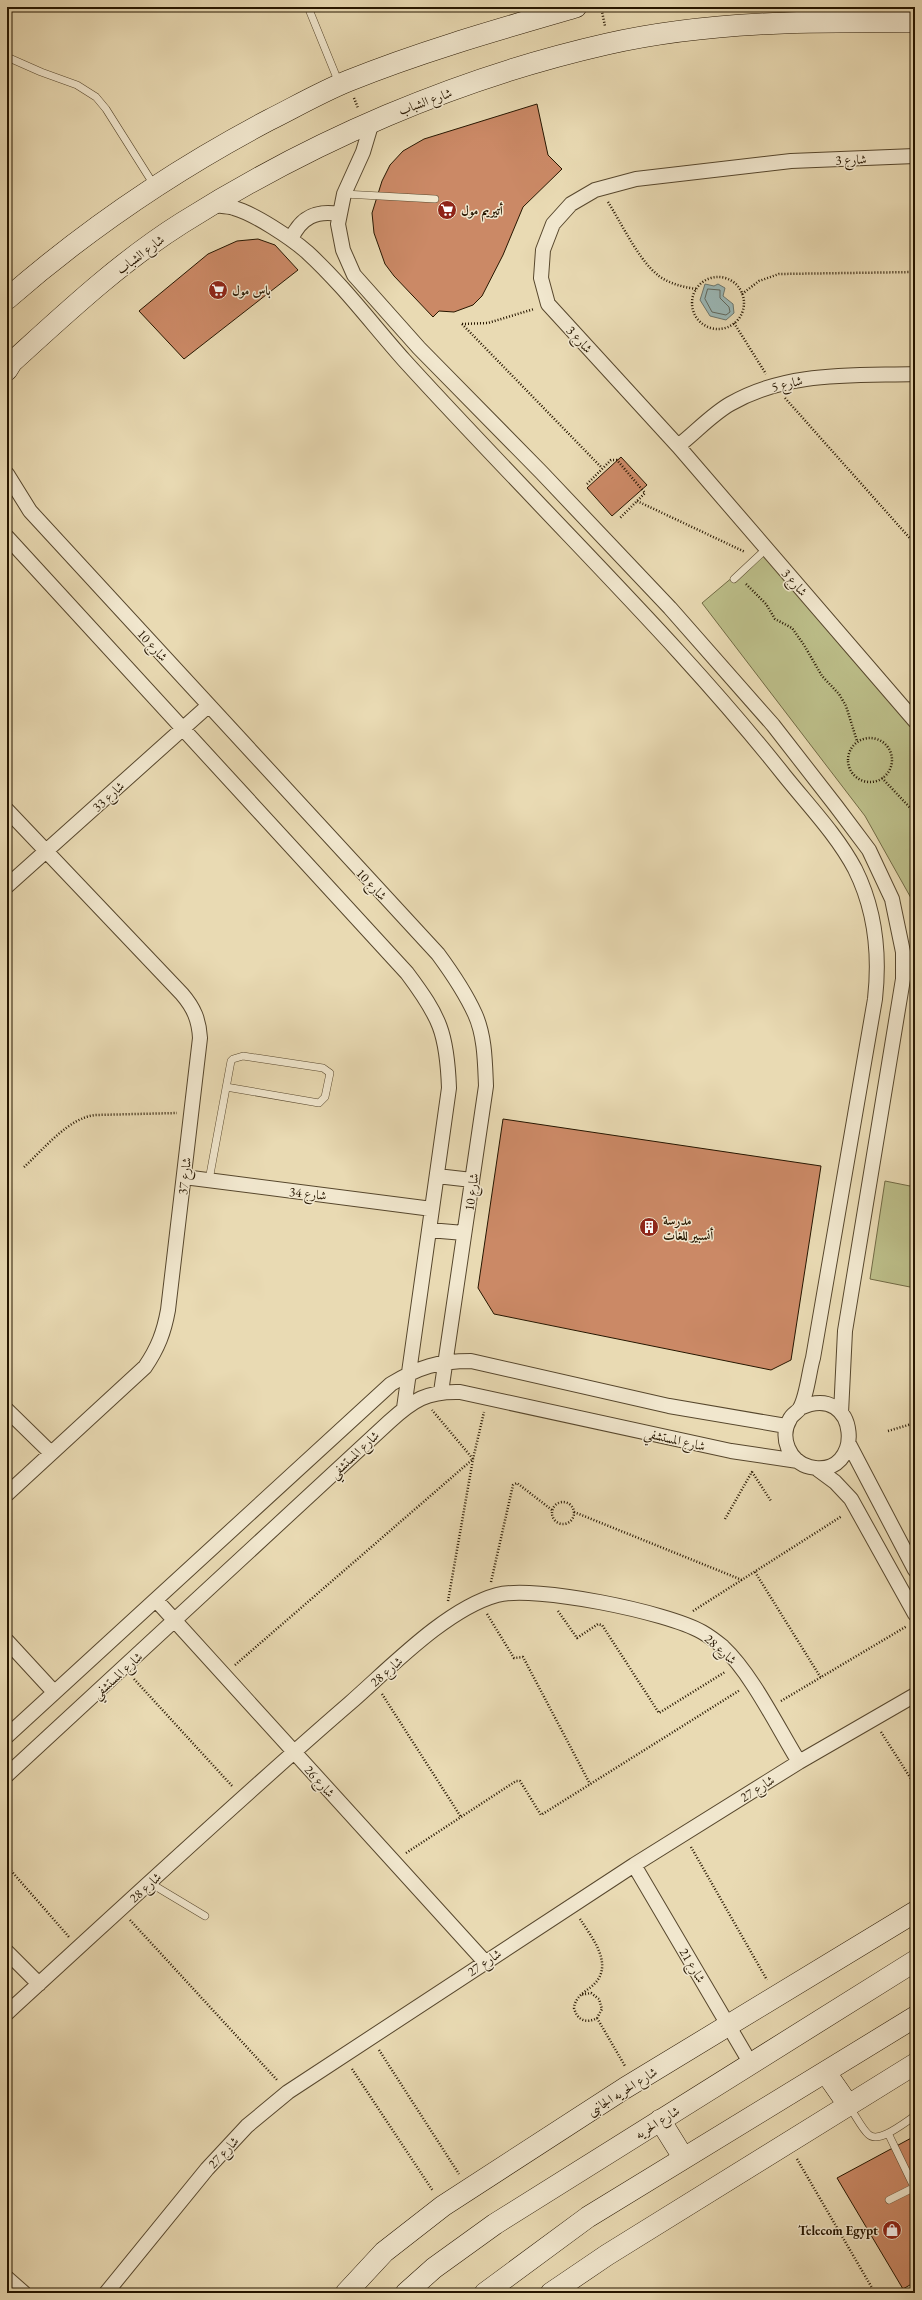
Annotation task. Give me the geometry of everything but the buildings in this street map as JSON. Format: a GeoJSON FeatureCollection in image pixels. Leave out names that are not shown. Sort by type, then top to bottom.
{"type":"FeatureCollection","features":[{"type":"Feature","properties":{"kind":"street"},"geometry":{"type":"LineString","coordinates":[[7,298],[43,267],[155,186],[220,146],[344,83],[434,50],[576,7]]}},
{"type":"Feature","properties":{"kind":"street"},"geometry":{"type":"LineString","coordinates":[[772,23],[780,16],[785,7]]}},
{"type":"Feature","properties":{"kind":"street","name":"شارع الشباب"},"geometry":{"type":"LineString","coordinates":[[7,370],[12,362],[82,299],[180,224],[292,160],[369,123],[407,107],[532,64],[609,44],[690,31],[843,14],[915,22]]}},
{"type":"Feature","properties":{"kind":"street"},"geometry":{"type":"LineString","coordinates":[[369,123],[363,152],[344,194],[338,224],[343,250],[354,274],[387,313],[670,608],[773,725],[869,850],[892,899],[899,925],[903,952],[903,979],[900,1006],[845,1330],[841,1413]]}},
{"type":"Feature","properties":{"kind":"street","name":"شارع 3"},"geometry":{"type":"LineString","coordinates":[[915,156],[791,161],[636,179],[599,189],[571,204],[553,224],[543,250],[541,278],[548,304],[678,446],[761,553],[915,721]]}},
{"type":"Feature","properties":{"kind":"street"},"geometry":{"type":"LineString","coordinates":[[213,205],[236,208],[291,239],[340,285],[508,472],[654,623],[756,739],[840,845],[854,868],[865,892],[873,918],[877,945],[878,972],[875,999],[818,1331],[800,1408]]}},
{"type":"Feature","properties":{"kind":"street"},"geometry":{"type":"LineString","coordinates":[[291,239],[296,228],[304,220],[314,214],[326,212],[339,214]]}},
{"type":"Feature","properties":{"kind":"street"},"geometry":{"type":"LineString","coordinates":[[374,324],[387,313]]}},
{"type":"Feature","properties":{"kind":"street","name":"شارع 5"},"geometry":{"type":"LineString","coordinates":[[678,446],[729,404],[756,391],[786,381],[816,376],[915,374]]}},
{"type":"Feature","properties":{"kind":"street","name":"شارع 10"},"geometry":{"type":"LineString","coordinates":[[7,474],[30,511],[438,954],[458,983],[476,1015],[484,1050],[486,1086],[441,1392]]}},
{"type":"Feature","properties":{"kind":"street"},"geometry":{"type":"LineString","coordinates":[[7,537],[182,729],[399,963],[426,998],[441,1025],[448,1056],[449,1088],[404,1408]]}},
{"type":"Feature","properties":{"kind":"street"},"geometry":{"type":"LineString","coordinates":[[654,623],[670,608]]}},
{"type":"Feature","properties":{"kind":"street","name":"شارع 33"},"geometry":{"type":"LineString","coordinates":[[7,886],[208,706]]}},
{"type":"Feature","properties":{"kind":"street","name":"شارع 37"},"geometry":{"type":"LineString","coordinates":[[7,810],[47,850],[192,1007],[199,1022],[200,1038],[168,1310],[165,1330],[157,1350],[145,1367],[7,1494]]}},
{"type":"Feature","properties":{"kind":"street"},"geometry":{"type":"LineString","coordinates":[[437,1176],[472,1180]]}},
{"type":"Feature","properties":{"kind":"street","name":"شارع 34"},"geometry":{"type":"LineString","coordinates":[[184,1177],[432,1209]]}},
{"type":"Feature","properties":{"kind":"street"},"geometry":{"type":"LineString","coordinates":[[429,1230],[464,1233]]}},
{"type":"Feature","properties":{"kind":"street","name":"شارع المستشفي"},"geometry":{"type":"LineString","coordinates":[[7,1736],[390,1384],[410,1372],[446,1361],[471,1361],[669,1406],[786,1426]]}},
{"type":"Feature","properties":{"kind":"street","name":"شارع المستشفي"},"geometry":{"type":"LineString","coordinates":[[7,1775],[404,1408],[421,1397],[441,1392],[460,1392],[685,1442],[798,1461]]}},
{"type":"Feature","properties":{"kind":"street"},"geometry":{"type":"LineString","coordinates":[[912,1620],[856,1507],[835,1482],[816,1468],[798,1461],[792,1456],[786,1442],[786,1426],[794,1413],[800,1408],[817,1403],[834,1408],[841,1413],[849,1428],[849,1444],[915,1570]]}},
{"type":"Feature","properties":{"kind":"street"},"geometry":{"type":"LineString","coordinates":[[7,1410],[51,1453]]}},
{"type":"Feature","properties":{"kind":"street"},"geometry":{"type":"LineString","coordinates":[[816,1468],[833,1464],[840,1459],[849,1444]]}},
{"type":"Feature","properties":{"kind":"street","name":"شارع 28"},"geometry":{"type":"LineString","coordinates":[[7,2013],[294,1752],[445,1620],[483,1600],[500,1594],[529,1592],[547,1594],[638,1611],[701,1631],[721,1646],[739,1664],[799,1762]]}},
{"type":"Feature","properties":{"kind":"street","name":"شارع 26"},"geometry":{"type":"LineString","coordinates":[[156,1600],[485,1962]]}},
{"type":"Feature","properties":{"kind":"street"},"geometry":{"type":"LineString","coordinates":[[7,1641],[54,1692]]}},
{"type":"Feature","properties":{"kind":"street","name":"شارع 27"},"geometry":{"type":"LineString","coordinates":[[106,2293],[207,2169],[248,2126],[288,2092],[344,2057],[485,1962],[634,1865],[799,1762],[915,1695]]}},
{"type":"Feature","properties":{"kind":"street","name":"شارع 21"},"geometry":{"type":"LineString","coordinates":[[634,1865],[751,2064]]}},
{"type":"Feature","properties":{"kind":"street","name":"شارع الحريه الجانبى"},"geometry":{"type":"LineString","coordinates":[[346,2293],[384,2252],[442,2206],[635,2082],[915,1912]]}},
{"type":"Feature","properties":{"kind":"street"},"geometry":{"type":"LineString","coordinates":[[7,1952],[39,1984]]}},
{"type":"Feature","properties":{"kind":"street","name":"شارع الحريه"},"geometry":{"type":"LineString","coordinates":[[406,2293],[434,2268],[495,2224],[915,1961]]}},
{"type":"Feature","properties":{"kind":"street"},"geometry":{"type":"LineString","coordinates":[[485,2293],[588,2217],[683,2157],[826,2073],[915,2017]]}},
{"type":"Feature","properties":{"kind":"street"},"geometry":{"type":"LineString","coordinates":[[551,2293],[607,2254],[915,2064]]}},
{"type":"Feature","properties":{"kind":"street"},"geometry":{"type":"LineString","coordinates":[[826,2073],[848,2106]]}},
{"type":"Feature","properties":{"kind":"street"},"geometry":{"type":"LineString","coordinates":[[660,2120],[683,2157]]}},
{"type":"Feature","properties":{"kind":"street"},"geometry":{"type":"LineString","coordinates":[[7,2278],[24,2293]]}},
{"type":"Feature","properties":{"kind":"lane"},"geometry":{"type":"LineString","coordinates":[[308,7],[344,83]]}},
{"type":"Feature","properties":{"kind":"lane"},"geometry":{"type":"LineString","coordinates":[[7,57],[41,72],[77,85],[96,97],[106,109],[155,186]]}},
{"type":"Feature","properties":{"kind":"lane"},"geometry":{"type":"LineString","coordinates":[[344,194],[435,199]]}},
{"type":"Feature","properties":{"kind":"lane"},"geometry":{"type":"LineString","coordinates":[[736,577],[761,553]]}},
{"type":"Feature","properties":{"kind":"lane"},"geometry":{"type":"LineString","coordinates":[[209,1180],[226,1087],[231,1061],[239,1056],[323,1068],[330,1073],[325,1097],[319,1103],[226,1087]]}},
{"type":"Feature","properties":{"kind":"lane"},"geometry":{"type":"LineString","coordinates":[[150,1883],[205,1916]]}},
{"type":"Feature","properties":{"kind":"lane"},"geometry":{"type":"LineString","coordinates":[[848,2106],[871,2136],[878,2138],[915,2116]]}},
{"type":"Feature","properties":{"kind":"lane"},"geometry":{"type":"LineString","coordinates":[[888,2133],[915,2187],[889,2200]]}},
{"type":"Feature","properties":{"kind":"path"},"geometry":{"type":"LineString","coordinates":[[344,83],[369,123]]}},
{"type":"Feature","properties":{"kind":"path"},"geometry":{"type":"LineString","coordinates":[[599,189],[645,260],[658,275],[676,285],[696,289]]}},
{"type":"Feature","properties":{"kind":"path"},"geometry":{"type":"LineString","coordinates":[[742,294],[759,281],[779,274],[915,272]]}},
{"type":"Feature","properties":{"kind":"path"},"geometry":{"type":"LineString","coordinates":[[716,278],[732,282],[742,294],[743,310],[734,323],[719,329],[704,325],[698,320],[692,309],[693,297],[696,289],[701,284],[716,278]]}},
{"type":"Feature","properties":{"kind":"path"},"geometry":{"type":"LineString","coordinates":[[548,304],[495,322],[462,324],[602,468]]}},
{"type":"Feature","properties":{"kind":"path"},"geometry":{"type":"LineString","coordinates":[[734,323],[773,385],[915,544]]}},
{"type":"Feature","properties":{"kind":"path"},"geometry":{"type":"LineString","coordinates":[[586,484],[611,460],[617,460],[644,491],[644,494],[618,519]]}},
{"type":"Feature","properties":{"kind":"path"},"geometry":{"type":"LineString","coordinates":[[637,501],[761,553]]}},
{"type":"Feature","properties":{"kind":"path"},"geometry":{"type":"LineString","coordinates":[[736,577],[766,604],[769,613],[775,619],[792,628],[822,676],[839,694],[846,706],[858,741]]}},
{"type":"Feature","properties":{"kind":"path"},"geometry":{"type":"LineString","coordinates":[[872,738],[880,740],[890,750],[891,766],[882,778],[868,782],[854,775],[848,761],[848,753],[858,741],[872,738]]}},
{"type":"Feature","properties":{"kind":"path"},"geometry":{"type":"LineString","coordinates":[[882,778],[915,813]]}},
{"type":"Feature","properties":{"kind":"path"},"geometry":{"type":"LineString","coordinates":[[24,1167],[72,1123],[89,1115],[192,1112]]}},
{"type":"Feature","properties":{"kind":"path"},"geometry":{"type":"LineString","coordinates":[[421,1397],[473,1459]]}},
{"type":"Feature","properties":{"kind":"path"},"geometry":{"type":"LineString","coordinates":[[445,1620],[473,1459],[488,1398]]}},
{"type":"Feature","properties":{"kind":"path"},"geometry":{"type":"LineString","coordinates":[[888,1431],[915,1423]]}},
{"type":"Feature","properties":{"kind":"path"},"geometry":{"type":"LineString","coordinates":[[724,1519],[761,1455]]}},
{"type":"Feature","properties":{"kind":"path"},"geometry":{"type":"LineString","coordinates":[[224,1674],[473,1459]]}},
{"type":"Feature","properties":{"kind":"path"},"geometry":{"type":"LineString","coordinates":[[752,1472],[771,1501]]}},
{"type":"Feature","properties":{"kind":"path"},"geometry":{"type":"LineString","coordinates":[[552,1510],[517,1483],[513,1485],[483,1600],[514,1658],[523,1657],[590,1784]]}},
{"type":"Feature","properties":{"kind":"path"},"geometry":{"type":"LineString","coordinates":[[574,1512],[571,1521],[562,1525],[553,1519],[552,1510],[555,1505],[564,1502],[572,1507],[574,1512],[743,1580]]}},
{"type":"Feature","properties":{"kind":"path"},"geometry":{"type":"LineString","coordinates":[[676,1622],[856,1507]]}},
{"type":"Feature","properties":{"kind":"path"},"geometry":{"type":"LineString","coordinates":[[755,1572],[821,1678]]}},
{"type":"Feature","properties":{"kind":"path"},"geometry":{"type":"LineString","coordinates":[[547,1594],[577,1638],[598,1624],[602,1625],[659,1713],[739,1664]]}},
{"type":"Feature","properties":{"kind":"path"},"geometry":{"type":"LineString","coordinates":[[767,1710],[821,1678],[912,1620]]}},
{"type":"Feature","properties":{"kind":"path"},"geometry":{"type":"LineString","coordinates":[[124,1668],[243,1798]]}},
{"type":"Feature","properties":{"kind":"path"},"geometry":{"type":"LineString","coordinates":[[374,1682],[461,1817]]}},
{"type":"Feature","properties":{"kind":"path"},"geometry":{"type":"LineString","coordinates":[[394,1861],[516,1781],[520,1781],[541,1815],[750,1683]]}},
{"type":"Feature","properties":{"kind":"path"},"geometry":{"type":"LineString","coordinates":[[873,1719],[915,1786]]}},
{"type":"Feature","properties":{"kind":"path"},"geometry":{"type":"LineString","coordinates":[[683,1834],[777,1996]]}},
{"type":"Feature","properties":{"kind":"path"},"geometry":{"type":"LineString","coordinates":[[7,1866],[78,1948]]}},
{"type":"Feature","properties":{"kind":"path"},"geometry":{"type":"LineString","coordinates":[[572,1905],[600,1950],[603,1967],[596,1983],[580,1995],[574,2003],[575,2013],[582,2020],[587,2021],[597,2018],[602,2009],[599,1999],[591,1993],[580,1995]]}},
{"type":"Feature","properties":{"kind":"path"},"geometry":{"type":"LineString","coordinates":[[121,1909],[288,2092]]}},
{"type":"Feature","properties":{"kind":"path"},"geometry":{"type":"LineString","coordinates":[[597,2018],[635,2082]]}},
{"type":"Feature","properties":{"kind":"path"},"geometry":{"type":"LineString","coordinates":[[372,2038],[468,2189]]}},
{"type":"Feature","properties":{"kind":"path"},"geometry":{"type":"LineString","coordinates":[[344,2057],[442,2206]]}},
{"type":"Feature","properties":{"kind":"path"},"geometry":{"type":"LineString","coordinates":[[788,2143],[875,2293]]}},
{"type":"Feature","properties":{"kind":"green space"},"geometry":{"type":"Polygon","coordinates":[[[766,549],[915,721],[915,927],[911,898],[865,816],[702,603],[766,549]]]}},
{"type":"Feature","properties":{"kind":"green space"},"geometry":{"type":"Polygon","coordinates":[[[885,1181],[915,1187],[915,1288],[870,1279],[885,1181]]]}},
{"type":"Feature","properties":{"kind":"water"},"geometry":{"type":"Polygon","coordinates":[[[705,284],[714,286],[718,284],[725,288],[723,296],[733,304],[734,313],[726,320],[710,316],[700,300],[705,284]]]}},
{"type":"Feature","properties":{"kind":"place","name":"أتيريم مول"},"geometry":{"type":"Point","coordinates":[447,210]}},
{"type":"Feature","properties":{"kind":"place","name":"باس مول"},"geometry":{"type":"Point","coordinates":[218,290]}},
{"type":"Feature","properties":{"kind":"place","name":"مدرسة أنسبير للغات"},"geometry":{"type":"Point","coordinates":[649,1227]}},
{"type":"Feature","properties":{"kind":"place","name":"Telecom Egypt"},"geometry":{"type":"Point","coordinates":[892,2230]}}]}
